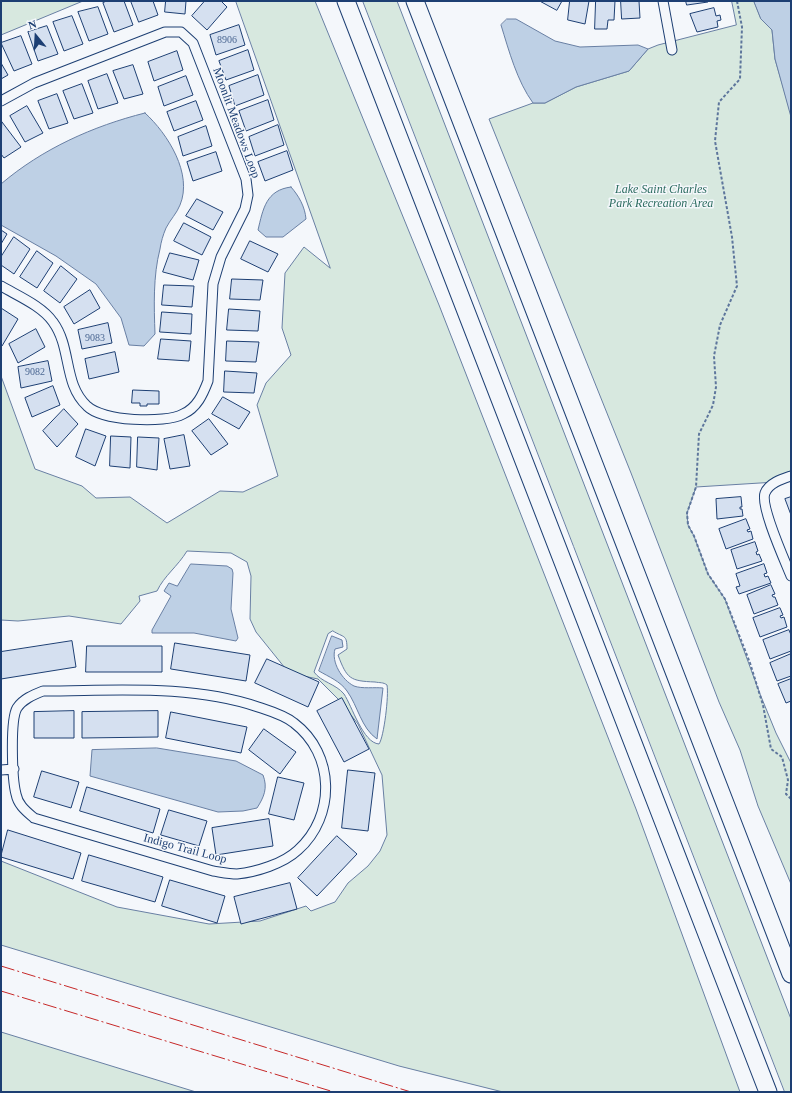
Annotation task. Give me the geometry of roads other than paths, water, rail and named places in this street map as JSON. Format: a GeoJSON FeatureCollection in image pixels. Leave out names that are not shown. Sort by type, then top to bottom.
{"type":"FeatureCollection","features":[{"type":"Feature","properties":{"kind":"highway"},"geometry":{"type":"LineString","coordinates":[[346,1],[768,1092]]}},
{"type":"Feature","properties":{"kind":"highway"},"geometry":{"type":"LineString","coordinates":[[415,1],[791,974]]}},
{"type":"Feature","properties":{"kind":"street"},"geometry":{"type":"LineString","coordinates":[[663,1],[672,50]]}},
{"type":"Feature","properties":{"kind":"street","name":"Moonlit Meadows Loop"},"geometry":{"type":"LineString","coordinates":[[1,101],[34,83],[165,32],[181,32],[193,44],[246,179],[248,195],[245,210],[221,257],[213,284],[208,381],[203,394],[194,406],[184,414],[168,420],[110,417],[98,414],[88,407],[79,398],[72,384],[63,339],[53,322],[42,311],[1,286]]}},
{"type":"Feature","properties":{"kind":"street"},"geometry":{"type":"LineString","coordinates":[[791,476],[776,482],[766,492],[764,505],[791,576]]}},
{"type":"Feature","properties":{"kind":"street","name":"Indigo Trail Loop"},"geometry":{"type":"LineString","coordinates":[[43,691],[176,691],[205,694],[240,701],[275,712],[294,723],[311,741],[321,758],[326,776],[325,796],[322,813],[314,830],[298,850],[282,860],[255,871],[235,874],[213,872],[34,818],[22,808],[16,795],[14,769],[13,720],[18,708],[28,698],[43,691]]}},
{"type":"Feature","properties":{"kind":"street"},"geometry":{"type":"LineString","coordinates":[[1,770],[14,769]]}},
{"type":"Feature","properties":{"kind":"water"},"geometry":{"type":"Polygon","coordinates":[[[754,1],[791,1],[791,117],[775,59],[772,30],[761,19],[754,1]]]}},
{"type":"Feature","properties":{"kind":"water"},"geometry":{"type":"Polygon","coordinates":[[[507,19],[516,19],[555,41],[580,47],[638,45],[648,49],[629,71],[576,87],[545,103],[533,103],[522,85],[507,45],[501,25],[507,19]]]}},
{"type":"Feature","properties":{"kind":"water"},"geometry":{"type":"Polygon","coordinates":[[[145,113],[162,132],[176,155],[181,168],[183,193],[180,205],[165,231],[162,241],[156,270],[154,291],[155,334],[144,346],[129,345],[121,318],[96,284],[56,256],[1,225],[1,184],[33,160],[69,140],[106,125],[145,113]]]}},
{"type":"Feature","properties":{"kind":"water"},"geometry":{"type":"Polygon","coordinates":[[[291,187],[301,202],[306,219],[283,237],[266,237],[258,230],[267,202],[276,192],[291,187]]]}},
{"type":"Feature","properties":{"kind":"water"},"geometry":{"type":"Polygon","coordinates":[[[191,564],[227,566],[232,569],[231,609],[238,638],[236,641],[194,633],[152,633],[152,630],[171,596],[164,591],[169,583],[177,586],[191,564]]]}},
{"type":"Feature","properties":{"kind":"water"},"geometry":{"type":"Polygon","coordinates":[[[332,636],[342,640],[343,647],[335,649],[334,654],[338,670],[345,680],[357,687],[383,688],[377,739],[363,723],[351,697],[341,684],[319,671],[332,636]]]}},
{"type":"Feature","properties":{"kind":"water"},"geometry":{"type":"Polygon","coordinates":[[[157,748],[236,761],[263,775],[265,788],[262,800],[257,808],[243,811],[218,812],[90,776],[92,750],[157,748]]]}},
{"type":"Feature","properties":{"kind":"park label","name":"Lake Saint Charles Park Recreation Area"},"geometry":{"type":"Point","coordinates":[661,197]}}]}
